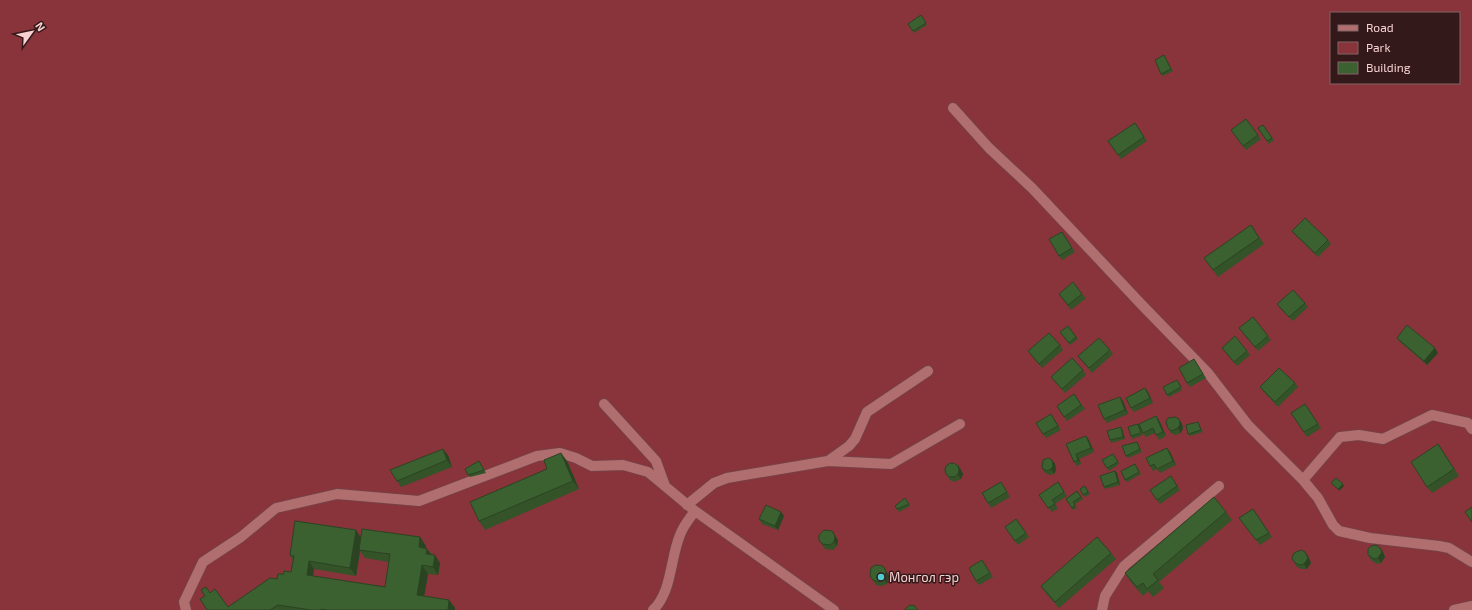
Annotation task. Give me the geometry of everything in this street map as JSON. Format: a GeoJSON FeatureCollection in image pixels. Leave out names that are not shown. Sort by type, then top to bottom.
{"type":"FeatureCollection","features":[{"type":"Feature","properties":{"kind":"street"},"geometry":{"type":"LineString","coordinates":[[953,108],[989,148],[1032,188],[1208,373],[1248,425],[1303,480],[1318,498],[1333,525],[1339,531],[1370,538],[1449,548],[1472,562]]}},
{"type":"Feature","properties":{"kind":"street"},"geometry":{"type":"LineString","coordinates":[[828,461],[849,446],[855,439],[867,412],[928,371]]}},
{"type":"Feature","properties":{"kind":"street"},"geometry":{"type":"LineString","coordinates":[[604,404],[656,461],[666,487]]}},
{"type":"Feature","properties":{"kind":"street"},"geometry":{"type":"LineString","coordinates":[[1303,480],[1340,437],[1359,435],[1383,439],[1432,415],[1468,423],[1472,429]]}},
{"type":"Feature","properties":{"kind":"street"},"geometry":{"type":"LineString","coordinates":[[653,610],[664,596],[676,545],[691,508],[714,483],[727,478],[828,461],[891,464],[960,424]]}},
{"type":"Feature","properties":{"kind":"street"},"geometry":{"type":"LineString","coordinates":[[186,610],[184,602],[203,562],[241,537],[276,508],[337,494],[419,501],[538,456],[560,453],[576,458],[592,466],[623,465],[648,472],[691,508],[834,610]]}},
{"type":"Feature","properties":{"kind":"street"},"geometry":{"type":"LineString","coordinates":[[1102,610],[1105,596],[1124,566],[1219,486]]}},
{"type":"Feature","properties":{"kind":"street"},"geometry":{"type":"LineString","coordinates":[[1454,610],[1472,606]]}},
{"type":"Feature","properties":{"kind":"green space"},"geometry":{"type":"Polygon","coordinates":[[[0,0],[1472,0],[1472,610],[0,610],[0,0]]]}},
{"type":"Feature","properties":{"kind":"building"},"geometry":{"type":"Polygon","coordinates":[[[921,15],[926,23],[913,31],[908,24],[921,15]]]}},
{"type":"Feature","properties":{"kind":"building"},"geometry":{"type":"Polygon","coordinates":[[[1164,55],[1171,69],[1161,74],[1155,60],[1164,55]]]}},
{"type":"Feature","properties":{"kind":"building"},"geometry":{"type":"Polygon","coordinates":[[[1246,119],[1258,135],[1243,146],[1231,130],[1246,119]]]}},
{"type":"Feature","properties":{"kind":"building"},"geometry":{"type":"Polygon","coordinates":[[[1135,123],[1144,137],[1118,155],[1108,141],[1135,123]]]}},
{"type":"Feature","properties":{"kind":"building"},"geometry":{"type":"Polygon","coordinates":[[[1263,125],[1272,138],[1267,141],[1258,128],[1263,125]]]}},
{"type":"Feature","properties":{"kind":"building"},"geometry":{"type":"Polygon","coordinates":[[[1305,218],[1328,240],[1315,253],[1292,231],[1305,218]]]}},
{"type":"Feature","properties":{"kind":"building"},"geometry":{"type":"Polygon","coordinates":[[[1251,225],[1259,238],[1213,270],[1204,258],[1251,225]]]}},
{"type":"Feature","properties":{"kind":"building"},"geometry":{"type":"Polygon","coordinates":[[[1062,232],[1072,248],[1059,256],[1049,239],[1062,232]]]}},
{"type":"Feature","properties":{"kind":"building"},"geometry":{"type":"Polygon","coordinates":[[[1073,282],[1082,294],[1068,305],[1059,294],[1073,282]]]}},
{"type":"Feature","properties":{"kind":"building"},"geometry":{"type":"Polygon","coordinates":[[[1293,290],[1305,303],[1289,317],[1277,304],[1293,290]]]}},
{"type":"Feature","properties":{"kind":"building"},"geometry":{"type":"Polygon","coordinates":[[[1253,317],[1268,336],[1255,347],[1239,328],[1253,317]]]}},
{"type":"Feature","properties":{"kind":"building"},"geometry":{"type":"Polygon","coordinates":[[[1407,325],[1435,348],[1424,361],[1397,338],[1407,325]]]}},
{"type":"Feature","properties":{"kind":"building"},"geometry":{"type":"Polygon","coordinates":[[[1068,326],[1076,337],[1069,343],[1060,332],[1068,326]]]}},
{"type":"Feature","properties":{"kind":"building"},"geometry":{"type":"Polygon","coordinates":[[[1049,333],[1060,345],[1039,364],[1028,351],[1049,333]]]}},
{"type":"Feature","properties":{"kind":"building"},"geometry":{"type":"Polygon","coordinates":[[[1235,336],[1247,351],[1234,362],[1222,348],[1235,336]]]}},
{"type":"Feature","properties":{"kind":"building"},"geometry":{"type":"Polygon","coordinates":[[[1099,338],[1110,350],[1089,368],[1078,356],[1099,338]]]}},
{"type":"Feature","properties":{"kind":"building"},"geometry":{"type":"Polygon","coordinates":[[[1072,358],[1083,370],[1062,389],[1051,377],[1072,358]]]}},
{"type":"Feature","properties":{"kind":"building"},"geometry":{"type":"Polygon","coordinates":[[[1194,359],[1203,374],[1187,383],[1179,368],[1194,359]]]}},
{"type":"Feature","properties":{"kind":"building"},"geometry":{"type":"Polygon","coordinates":[[[1279,368],[1295,383],[1275,402],[1260,387],[1279,368]]]}},
{"type":"Feature","properties":{"kind":"building"},"geometry":{"type":"Polygon","coordinates":[[[1177,380],[1181,387],[1167,395],[1163,387],[1177,380]]]}},
{"type":"Feature","properties":{"kind":"building"},"geometry":{"type":"Polygon","coordinates":[[[1145,388],[1150,398],[1131,408],[1126,398],[1145,388]]]}},
{"type":"Feature","properties":{"kind":"building"},"geometry":{"type":"Polygon","coordinates":[[[1074,394],[1081,405],[1064,417],[1057,406],[1074,394]]]}},
{"type":"Feature","properties":{"kind":"building"},"geometry":{"type":"Polygon","coordinates":[[[1120,397],[1125,410],[1104,419],[1098,405],[1120,397]]]}},
{"type":"Feature","properties":{"kind":"building"},"geometry":{"type":"Polygon","coordinates":[[[1305,404],[1318,424],[1304,432],[1291,413],[1305,404]]]}},
{"type":"Feature","properties":{"kind":"building"},"geometry":{"type":"Polygon","coordinates":[[[1051,414],[1058,426],[1043,434],[1036,423],[1051,414]]]}},
{"type":"Feature","properties":{"kind":"building"},"geometry":{"type":"Polygon","coordinates":[[[1156,416],[1163,432],[1156,435],[1153,428],[1143,433],[1139,424],[1156,416]]]}},
{"type":"Feature","properties":{"kind":"building"},"geometry":{"type":"Polygon","coordinates":[[[1175,417],[1179,419],[1180,424],[1178,428],[1172,431],[1168,428],[1166,422],[1168,418],[1175,417]]]}},
{"type":"Feature","properties":{"kind":"building"},"geometry":{"type":"Polygon","coordinates":[[[1198,422],[1201,430],[1188,434],[1186,425],[1198,422]]]}},
{"type":"Feature","properties":{"kind":"building"},"geometry":{"type":"Polygon","coordinates":[[[1138,424],[1141,433],[1131,436],[1128,427],[1138,424]]]}},
{"type":"Feature","properties":{"kind":"building"},"geometry":{"type":"Polygon","coordinates":[[[1121,427],[1123,437],[1110,440],[1107,431],[1121,427]]]}},
{"type":"Feature","properties":{"kind":"building"},"geometry":{"type":"Polygon","coordinates":[[[1086,436],[1091,448],[1076,454],[1078,460],[1074,462],[1066,444],[1086,436]]]}},
{"type":"Feature","properties":{"kind":"building"},"geometry":{"type":"Polygon","coordinates":[[[1137,442],[1140,449],[1126,456],[1122,446],[1137,442]]]}},
{"type":"Feature","properties":{"kind":"building"},"geometry":{"type":"Polygon","coordinates":[[[1438,444],[1454,469],[1427,487],[1411,462],[1438,444]]]}},
{"type":"Feature","properties":{"kind":"building"},"geometry":{"type":"Polygon","coordinates":[[[1167,448],[1173,461],[1157,469],[1154,464],[1150,466],[1146,458],[1167,448]]]}},
{"type":"Feature","properties":{"kind":"building"},"geometry":{"type":"Polygon","coordinates":[[[443,449],[447,460],[397,481],[390,470],[443,449]]]}},
{"type":"Feature","properties":{"kind":"building"},"geometry":{"type":"Polygon","coordinates":[[[561,453],[573,481],[479,521],[470,502],[547,469],[544,460],[561,453]]]}},
{"type":"Feature","properties":{"kind":"building"},"geometry":{"type":"Polygon","coordinates":[[[1113,454],[1118,462],[1107,468],[1102,460],[1113,454]]]}},
{"type":"Feature","properties":{"kind":"building"},"geometry":{"type":"Polygon","coordinates":[[[1048,458],[1052,460],[1053,466],[1047,471],[1042,468],[1043,460],[1048,458]]]}},
{"type":"Feature","properties":{"kind":"building"},"geometry":{"type":"Polygon","coordinates":[[[479,461],[484,470],[468,475],[465,469],[479,461]]]}},
{"type":"Feature","properties":{"kind":"building"},"geometry":{"type":"Polygon","coordinates":[[[949,463],[955,463],[959,467],[959,473],[955,477],[949,477],[945,473],[945,467],[949,463]]]}},
{"type":"Feature","properties":{"kind":"building"},"geometry":{"type":"Polygon","coordinates":[[[1135,464],[1139,472],[1125,480],[1121,471],[1135,464]]]}},
{"type":"Feature","properties":{"kind":"building"},"geometry":{"type":"Polygon","coordinates":[[[1115,471],[1118,482],[1104,487],[1100,476],[1115,471]]]}},
{"type":"Feature","properties":{"kind":"building"},"geometry":{"type":"Polygon","coordinates":[[[1171,476],[1177,486],[1157,500],[1150,490],[1171,476]]]}},
{"type":"Feature","properties":{"kind":"building"},"geometry":{"type":"Polygon","coordinates":[[[1336,478],[1343,484],[1338,489],[1331,483],[1336,478]]]}},
{"type":"Feature","properties":{"kind":"building"},"geometry":{"type":"Polygon","coordinates":[[[1001,482],[1007,492],[988,503],[982,493],[1001,482]]]}},
{"type":"Feature","properties":{"kind":"building"},"geometry":{"type":"Polygon","coordinates":[[[1058,482],[1064,492],[1052,500],[1055,504],[1048,508],[1039,495],[1058,482]]]}},
{"type":"Feature","properties":{"kind":"building"},"geometry":{"type":"Polygon","coordinates":[[[1085,486],[1088,492],[1083,495],[1080,489],[1085,486]]]}},
{"type":"Feature","properties":{"kind":"building"},"geometry":{"type":"Polygon","coordinates":[[[1077,491],[1081,497],[1073,502],[1075,505],[1072,508],[1066,499],[1077,491]]]}},
{"type":"Feature","properties":{"kind":"building"},"geometry":{"type":"Polygon","coordinates":[[[1214,497],[1226,512],[1153,574],[1158,580],[1147,589],[1143,583],[1137,587],[1125,573],[1214,497]]]}},
{"type":"Feature","properties":{"kind":"building"},"geometry":{"type":"Polygon","coordinates":[[[905,498],[909,504],[897,509],[895,506],[905,498]]]}},
{"type":"Feature","properties":{"kind":"building"},"geometry":{"type":"Polygon","coordinates":[[[766,505],[781,512],[775,526],[759,519],[766,505]]]}},
{"type":"Feature","properties":{"kind":"building"},"geometry":{"type":"Polygon","coordinates":[[[1472,507],[1472,522],[1465,512],[1472,507]]]}},
{"type":"Feature","properties":{"kind":"building"},"geometry":{"type":"Polygon","coordinates":[[[1253,509],[1269,533],[1256,540],[1239,518],[1253,509]]]}},
{"type":"Feature","properties":{"kind":"building"},"geometry":{"type":"Polygon","coordinates":[[[1016,519],[1026,533],[1015,541],[1005,527],[1016,519]]]}},
{"type":"Feature","properties":{"kind":"building"},"geometry":{"type":"Polygon","coordinates":[[[295,521],[356,530],[350,568],[309,561],[307,575],[385,587],[390,554],[359,550],[362,529],[420,537],[419,547],[427,549],[426,554],[435,555],[433,567],[422,565],[417,595],[449,600],[448,610],[311,610],[278,605],[270,610],[207,610],[200,599],[205,596],[201,590],[206,587],[210,593],[215,589],[228,607],[270,578],[277,579],[278,574],[284,574],[284,571],[291,572],[294,556],[290,555],[295,521]]]}},
{"type":"Feature","properties":{"kind":"building"},"geometry":{"type":"Polygon","coordinates":[[[824,530],[832,531],[835,536],[834,542],[830,545],[822,544],[819,540],[819,535],[824,530]]]}},
{"type":"Feature","properties":{"kind":"building"},"geometry":{"type":"Polygon","coordinates":[[[1097,537],[1111,553],[1055,602],[1041,586],[1097,537]]]}},
{"type":"Feature","properties":{"kind":"building"},"geometry":{"type":"Polygon","coordinates":[[[1376,545],[1382,552],[1378,558],[1374,559],[1368,555],[1368,549],[1371,546],[1376,545]]]}},
{"type":"Feature","properties":{"kind":"building"},"geometry":{"type":"Polygon","coordinates":[[[1301,550],[1305,552],[1308,558],[1304,564],[1299,565],[1294,562],[1292,558],[1294,553],[1301,550]]]}},
{"type":"Feature","properties":{"kind":"building"},"geometry":{"type":"Polygon","coordinates":[[[982,560],[990,573],[976,581],[969,568],[982,560]]]}},
{"type":"Feature","properties":{"kind":"building"},"geometry":{"type":"Polygon","coordinates":[[[875,565],[883,566],[886,571],[884,579],[879,582],[873,580],[870,576],[871,568],[875,565]]]}},
{"type":"Feature","properties":{"kind":"building"},"geometry":{"type":"Polygon","coordinates":[[[910,605],[915,606],[918,610],[905,610],[910,605]]]}},
{"type":"Feature","properties":{"kind":"place","name":"Монгол гэр"},"geometry":{"type":"Point","coordinates":[881,577]}}]}
